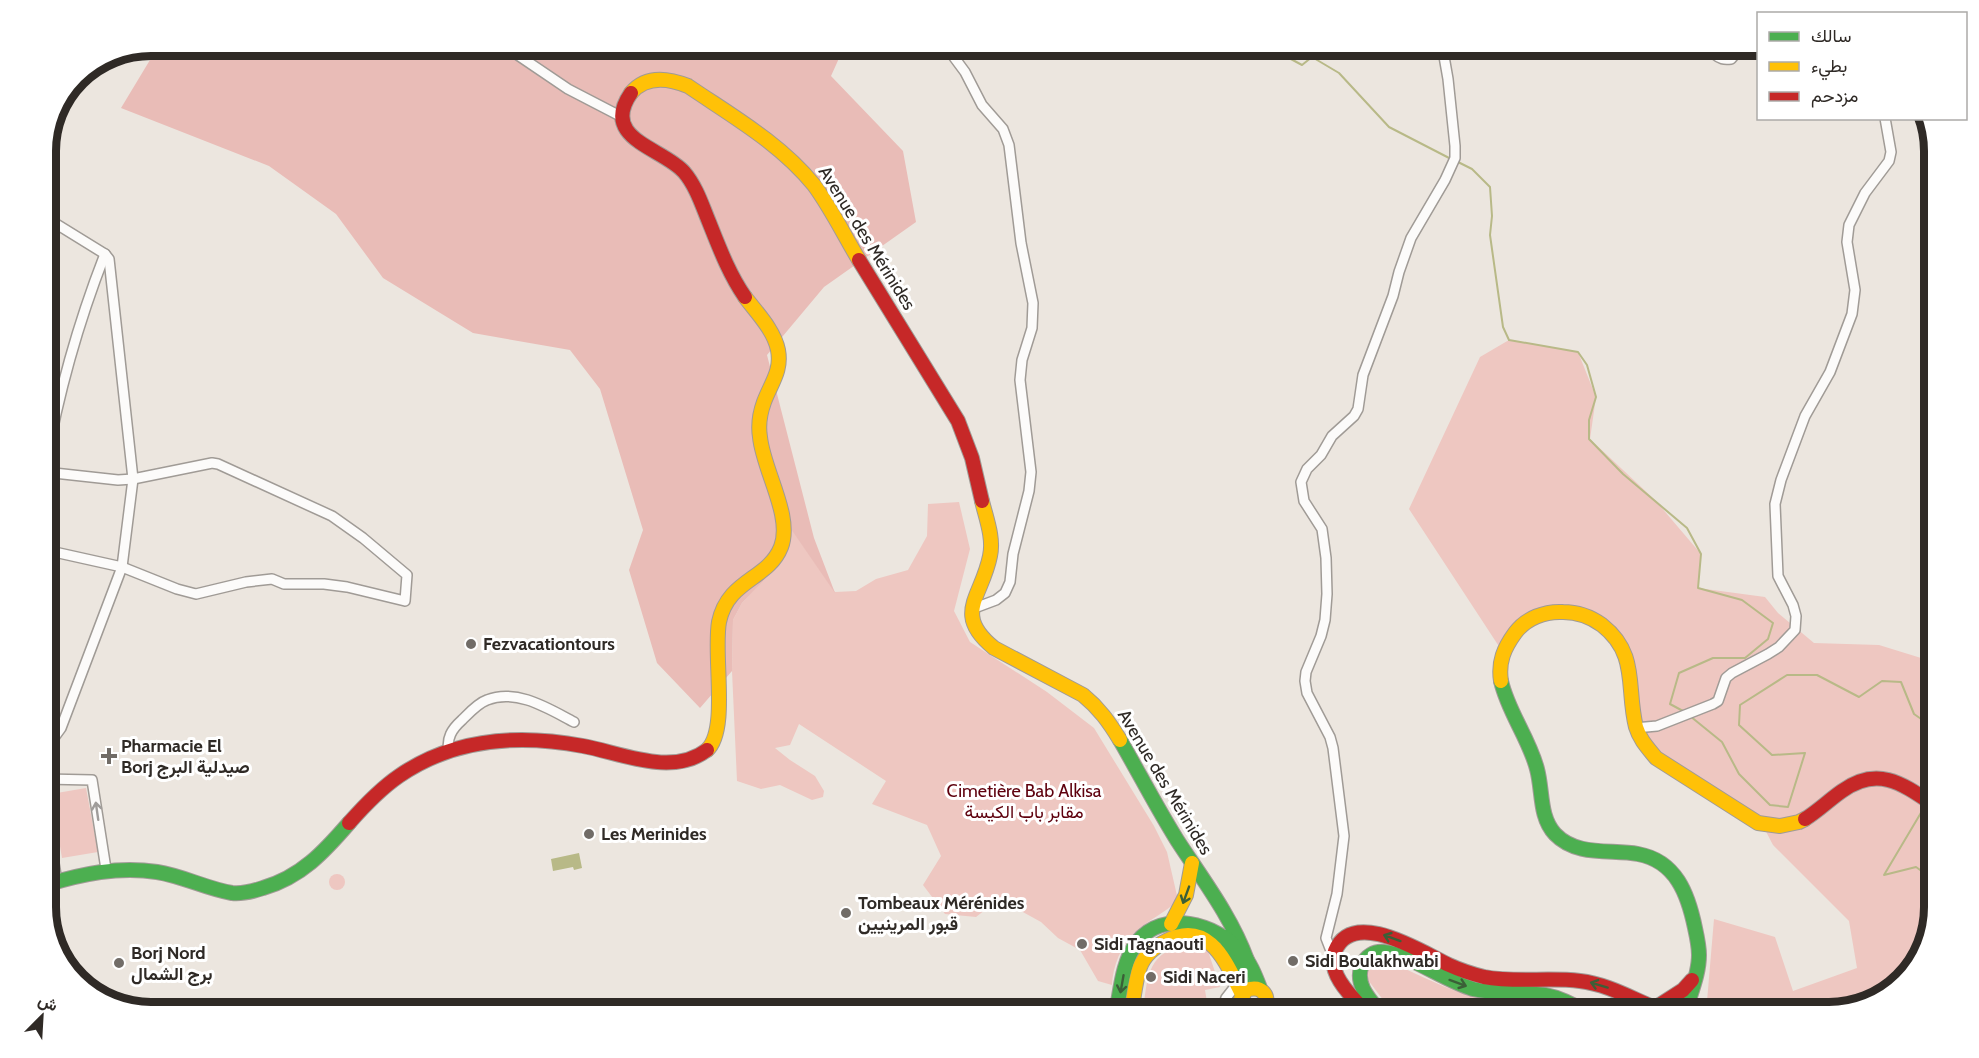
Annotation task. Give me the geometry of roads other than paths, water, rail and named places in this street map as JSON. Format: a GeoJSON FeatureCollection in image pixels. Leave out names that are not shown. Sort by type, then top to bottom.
{"type":"FeatureCollection","features":[{"type":"Feature","properties":{"kind":"main road","name":"Avenue des Mérinides"},"geometry":{"type":"LineString","coordinates":[[622,117],[624,106],[632,92],[645,81],[673,80],[688,86],[783,152],[801,169],[815,187],[943,395],[967,441],[990,529],[991,543],[990,556],[972,609],[975,631],[981,640],[1083,694],[1107,719],[1161,814],[1237,931],[1247,960]]}},
{"type":"Feature","properties":{"kind":"main road"},"geometry":{"type":"LineString","coordinates":[[56,881],[105,869],[136,869],[162,873],[235,893],[249,892],[274,885],[304,871],[392,780],[417,764],[477,744],[514,738],[581,745],[640,759],[669,762],[686,762],[698,758],[711,747],[717,733],[719,716],[718,633],[723,607],[735,588],[769,565],[784,542],[783,521],[759,434],[759,419],[765,398],[775,382],[780,365],[779,350],[768,327],[735,280],[697,194],[684,172],[669,160],[642,146],[627,129],[622,117]]}},
{"type":"Feature","properties":{"kind":"main road"},"geometry":{"type":"LineString","coordinates":[[1688,1002],[1699,956],[1690,904],[1676,874],[1667,865],[1645,855],[1579,848],[1565,843],[1547,824],[1534,759],[1508,705],[1501,682],[1503,652],[1521,625],[1537,615],[1554,610],[1583,615],[1610,631],[1624,652],[1631,673],[1635,728],[1639,738],[1656,758],[1758,823],[1771,827],[1795,825],[1848,786],[1863,779],[1883,778],[1894,781],[1924,798]]}},
{"type":"Feature","properties":{"kind":"main road"},"geometry":{"type":"LineString","coordinates":[[1171,924],[1188,889],[1192,863]]}},
{"type":"Feature","properties":{"kind":"main road"},"geometry":{"type":"LineString","coordinates":[[1220,906],[1241,990],[1242,1002]]}},
{"type":"Feature","properties":{"kind":"main road"},"geometry":{"type":"LineString","coordinates":[[1118,1002],[1125,967],[1133,948],[1151,931],[1171,924],[1198,924],[1227,938],[1247,960],[1260,988],[1266,994],[1266,1002]]}},
{"type":"Feature","properties":{"kind":"main road"},"geometry":{"type":"LineString","coordinates":[[1358,1002],[1335,972],[1333,956],[1338,946],[1351,935],[1373,932],[1398,940],[1447,964],[1482,976],[1505,980],[1582,981],[1605,987],[1640,1002]]}},
{"type":"Feature","properties":{"kind":"main road"},"geometry":{"type":"LineString","coordinates":[[1133,1002],[1143,960],[1158,944],[1172,938],[1193,936],[1212,945],[1218,950],[1241,990]]}},
{"type":"Feature","properties":{"kind":"main road"},"geometry":{"type":"LineString","coordinates":[[1373,1002],[1361,985],[1359,974],[1362,963],[1368,956],[1383,952],[1472,988],[1488,992],[1552,995],[1571,1002]]}},
{"type":"Feature","properties":{"kind":"main road"},"geometry":{"type":"LineString","coordinates":[[1667,1002],[1683,990],[1695,975]]}},
{"type":"Feature","properties":{"kind":"main road"},"geometry":{"type":"LineString","coordinates":[[1241,990],[1251,987],[1260,988]]}},
{"type":"Feature","properties":{"kind":"street"},"geometry":{"type":"LineString","coordinates":[[519,56],[568,89],[622,117]]}},
{"type":"Feature","properties":{"kind":"street"},"geometry":{"type":"LineString","coordinates":[[953,56],[965,72],[982,105],[998,121],[1006,135],[1021,243],[1033,303],[1032,328],[1022,360],[1020,380],[1031,472],[1029,491],[1017,537],[1010,582],[1005,593],[996,600],[972,609]]}},
{"type":"Feature","properties":{"kind":"street"},"geometry":{"type":"LineString","coordinates":[[1333,956],[1326,938],[1337,894],[1344,836],[1343,822],[1333,748],[1307,693],[1305,681],[1324,620],[1327,594],[1325,540],[1322,529],[1304,501],[1301,482],[1307,469],[1321,455],[1332,436],[1354,416],[1358,409],[1362,375],[1394,296],[1399,272],[1411,238],[1454,162],[1455,146],[1444,56]]}},
{"type":"Feature","properties":{"kind":"street"},"geometry":{"type":"LineString","coordinates":[[1716,56],[1726,60],[1734,56]]}},
{"type":"Feature","properties":{"kind":"street"},"geometry":{"type":"LineString","coordinates":[[1635,728],[1652,727],[1700,710],[1718,700],[1726,678],[1768,654],[1795,630],[1796,616],[1793,605],[1778,576],[1775,504],[1781,480],[1804,416],[1830,372],[1852,314],[1855,290],[1847,232],[1857,207],[1889,161],[1891,152],[1885,120]]}},
{"type":"Feature","properties":{"kind":"street"},"geometry":{"type":"LineString","coordinates":[[56,224],[105,254],[109,259],[133,479],[122,567],[61,728],[56,735]]}},
{"type":"Feature","properties":{"kind":"street"},"geometry":{"type":"LineString","coordinates":[[56,411],[82,318],[105,254]]}},
{"type":"Feature","properties":{"kind":"street"},"geometry":{"type":"LineString","coordinates":[[56,472],[118,480],[212,463],[229,469],[332,516],[363,538],[407,575],[405,602],[347,587],[324,584],[284,584],[272,579],[246,582],[196,594],[177,589],[122,567],[56,553]]}},
{"type":"Feature","properties":{"kind":"street"},"geometry":{"type":"LineString","coordinates":[[449,752],[448,738],[457,725],[486,700],[519,697],[544,706],[574,722]]}},
{"type":"Feature","properties":{"kind":"street"},"geometry":{"type":"LineString","coordinates":[[56,779],[92,780],[105,869]]}},
{"type":"Feature","properties":{"kind":"street"},"geometry":{"type":"LineString","coordinates":[[1225,1002],[1226,998],[1241,990]]}},
{"type":"Feature","properties":{"kind":"waterway"},"geometry":{"type":"LineString","coordinates":[[1288,56],[1302,65],[1312,57],[1339,73],[1389,127],[1453,160]]}},
{"type":"Feature","properties":{"kind":"waterway"},"geometry":{"type":"LineString","coordinates":[[1458,162],[1472,169],[1490,187],[1492,216],[1490,235],[1503,327],[1509,340],[1578,352],[1587,365],[1596,397],[1589,420],[1589,439],[1623,474],[1687,528],[1701,554],[1698,588],[1742,600],[1773,623],[1768,639],[1745,658],[1713,658],[1679,673],[1670,704],[1683,711]]}},
{"type":"Feature","properties":{"kind":"waterway"},"geometry":{"type":"LineString","coordinates":[[1690,716],[1722,742],[1739,774],[1770,805],[1788,807],[1805,753],[1772,755],[1739,725],[1740,705],[1787,675],[1817,675],[1859,697],[1882,681],[1901,682],[1914,714],[1924,721]]}},
{"type":"Feature","properties":{"kind":"waterway"},"geometry":{"type":"LineString","coordinates":[[1924,808],[1884,875],[1916,867],[1924,873]]}},
{"type":"Feature","properties":{"kind":"place","name":"Fezvacationtours"},"geometry":{"type":"Point","coordinates":[471,644]}},
{"type":"Feature","properties":{"kind":"place","name":"Pharmacie El Borj صيدلية البرج"},"geometry":{"type":"Point","coordinates":[109,756]}},
{"type":"Feature","properties":{"kind":"place","name":"Les Merinides"},"geometry":{"type":"Point","coordinates":[589,834]}},
{"type":"Feature","properties":{"kind":"place","name":"Tombeaux Mérénides قبور المرينيين"},"geometry":{"type":"Point","coordinates":[846,913]}},
{"type":"Feature","properties":{"kind":"place","name":"Sidi Tagnaouti"},"geometry":{"type":"Point","coordinates":[1082,944]}},
{"type":"Feature","properties":{"kind":"place","name":"Sidi Boulakhwabi"},"geometry":{"type":"Point","coordinates":[1293,961]}},
{"type":"Feature","properties":{"kind":"place","name":"Borj Nord برج الشمال"},"geometry":{"type":"Point","coordinates":[119,963]}},
{"type":"Feature","properties":{"kind":"place","name":"Sidi Naceri"},"geometry":{"type":"Point","coordinates":[1151,977]}},
{"type":"Feature","properties":{"kind":"park label","name":"Cimetière Bab Alkisa مقابر باب الكيسة"},"geometry":{"type":"Point","coordinates":[1024,801]}}]}
